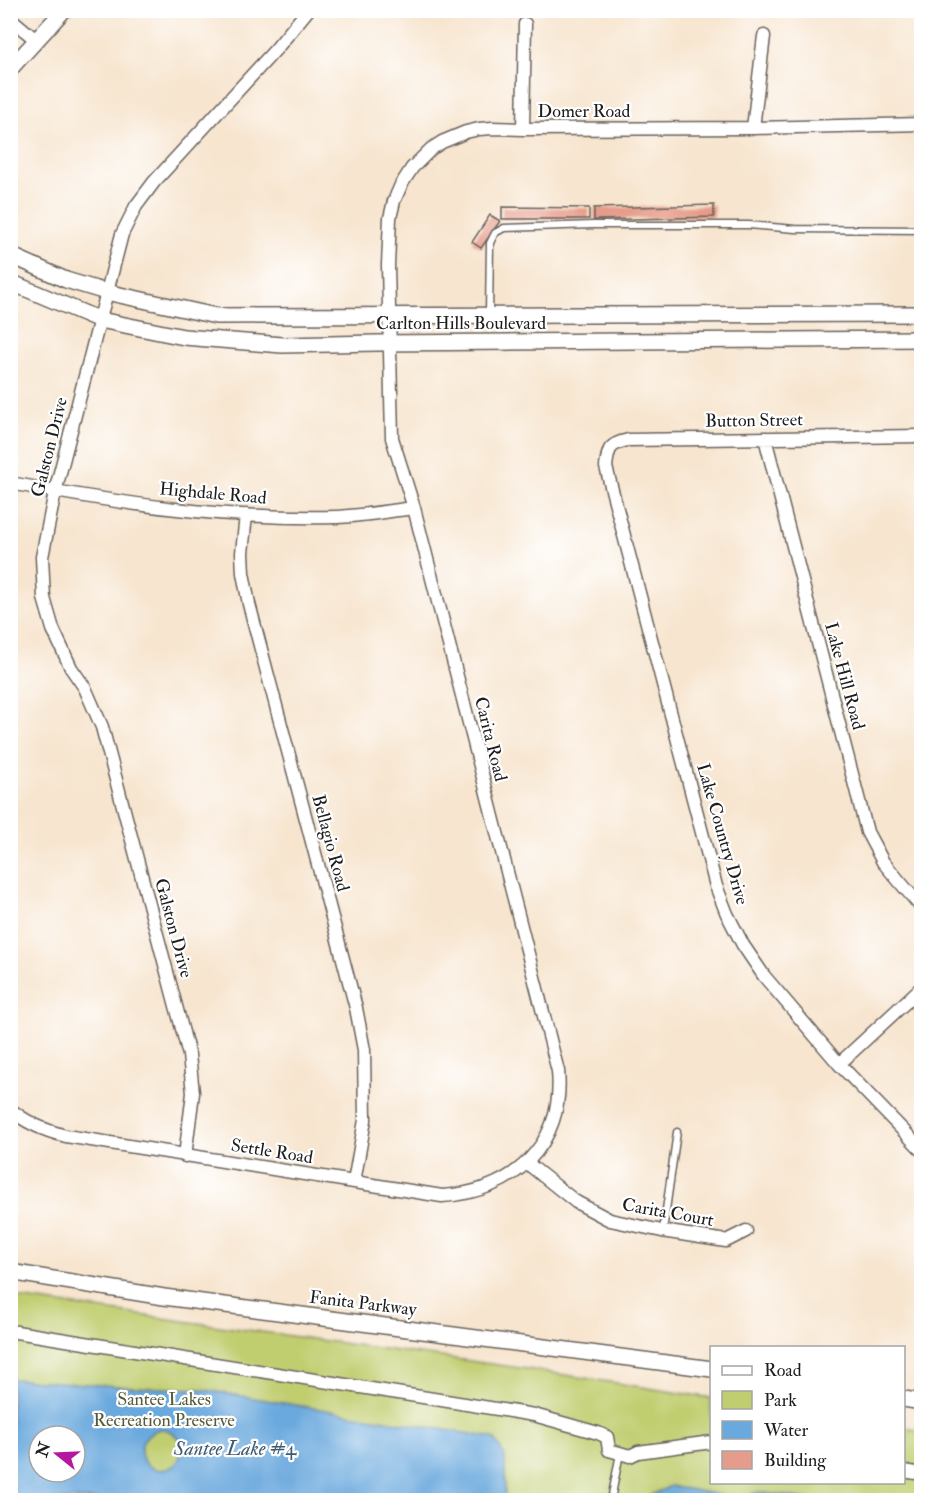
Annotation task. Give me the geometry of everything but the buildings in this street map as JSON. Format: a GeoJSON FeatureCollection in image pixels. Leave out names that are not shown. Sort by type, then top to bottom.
{"type":"FeatureCollection","features":[{"type":"Feature","properties":{"kind":"street"},"geometry":{"type":"LineString","coordinates":[[10,69],[64,10]]}},
{"type":"Feature","properties":{"kind":"street","name":"Galston Drive"},"geometry":{"type":"LineString","coordinates":[[185,1156],[193,1094],[189,1054],[102,727],[85,688],[71,668],[52,629],[44,598],[42,557],[55,492],[106,292],[122,234],[129,218],[144,194],[276,49],[308,10]]}},
{"type":"Feature","properties":{"kind":"street"},"geometry":{"type":"LineString","coordinates":[[10,18],[36,40]]}},
{"type":"Feature","properties":{"kind":"street"},"geometry":{"type":"LineString","coordinates":[[523,129],[525,24]]}},
{"type":"Feature","properties":{"kind":"street"},"geometry":{"type":"LineString","coordinates":[[753,128],[764,36]]}},
{"type":"Feature","properties":{"kind":"street","name":"Domer Road"},"geometry":{"type":"LineString","coordinates":[[390,316],[388,265],[390,218],[394,201],[401,185],[421,158],[454,136],[492,128],[753,128],[921,124]]}},
{"type":"Feature","properties":{"kind":"street","name":"Carlton Hills Boulevard"},"geometry":{"type":"LineString","coordinates":[[10,255],[66,280],[106,292],[216,316],[921,314]]}},
{"type":"Feature","properties":{"kind":"street","name":"Carlton Hills Boulevard"},"geometry":{"type":"LineString","coordinates":[[10,282],[100,320],[184,337],[282,345],[921,339]]}},
{"type":"Feature","properties":{"kind":"street","name":"Carita Road"},"geometry":{"type":"LineString","coordinates":[[390,316],[393,438],[414,508],[558,1071],[559,1097],[552,1125],[541,1147],[526,1163]]}},
{"type":"Feature","properties":{"kind":"street","name":"Button Street"},"geometry":{"type":"LineString","coordinates":[[606,467],[608,451],[615,443],[628,440],[921,436]]}},
{"type":"Feature","properties":{"kind":"street","name":"Lake Hill Road"},"geometry":{"type":"LineString","coordinates":[[765,438],[867,832],[883,862],[921,908]]}},
{"type":"Feature","properties":{"kind":"street","name":"Lake Country Drive"},"geometry":{"type":"LineString","coordinates":[[606,467],[716,886],[728,914],[743,945],[764,976],[839,1064],[921,1150]]}},
{"type":"Feature","properties":{"kind":"street","name":"Highdale Road"},"geometry":{"type":"LineString","coordinates":[[10,483],[55,492],[188,511],[246,515],[338,517],[414,508]]}},
{"type":"Feature","properties":{"kind":"street","name":"Bellagio Road"},"geometry":{"type":"LineString","coordinates":[[246,515],[242,553],[249,604],[356,1008],[364,1050],[365,1120],[354,1182]]}},
{"type":"Feature","properties":{"kind":"street"},"geometry":{"type":"LineString","coordinates":[[839,1064],[921,987]]}},
{"type":"Feature","properties":{"kind":"street","name":"Settle Road"},"geometry":{"type":"LineString","coordinates":[[10,1109],[26,1121],[52,1133],[442,1196],[455,1195],[494,1184],[526,1163]]}},
{"type":"Feature","properties":{"kind":"street","name":"Carita Court"},"geometry":{"type":"LineString","coordinates":[[526,1163],[576,1202],[610,1220],[726,1241],[746,1231]]}},
{"type":"Feature","properties":{"kind":"street","name":"Fanita Parkway"},"geometry":{"type":"LineString","coordinates":[[10,1272],[164,1297],[710,1369]]}},
{"type":"Feature","properties":{"kind":"street"},"geometry":{"type":"LineString","coordinates":[[10,1331],[534,1415],[598,1433],[606,1437],[609,1450],[630,1456],[638,1452],[710,1442]]}},
{"type":"Feature","properties":{"kind":"street"},"geometry":{"type":"LineString","coordinates":[[905,1399],[921,1402]]}},
{"type":"Feature","properties":{"kind":"street"},"geometry":{"type":"LineString","coordinates":[[905,1471],[921,1474]]}},
{"type":"Feature","properties":{"kind":"lane"},"geometry":{"type":"LineString","coordinates":[[489,316],[490,243],[495,233],[504,228],[593,225],[749,225],[795,229],[921,230]]}},
{"type":"Feature","properties":{"kind":"lane"},"geometry":{"type":"LineString","coordinates":[[662,1231],[677,1132]]}},
{"type":"Feature","properties":{"kind":"lane"},"geometry":{"type":"LineString","coordinates":[[611,1500],[620,1453]]}},
{"type":"Feature","properties":{"kind":"green space","name":"Santee Lakes Recreation Preserve"},"geometry":{"type":"Polygon","coordinates":[[[11,1297],[527,1369],[710,1398],[710,1484],[905,1484],[905,1428],[921,1431],[921,1500],[11,1500],[11,1297]]]}},
{"type":"Feature","properties":{"kind":"water","name":"Santee Lake #4"},"geometry":{"type":"Polygon","coordinates":[[[11,1379],[200,1389],[494,1438],[505,1456],[505,1500],[11,1500],[11,1379]],[[164,1429],[148,1435],[141,1448],[141,1454],[149,1466],[165,1469],[172,1467],[177,1461],[181,1455],[181,1447],[179,1440],[164,1429]]]}},
{"type":"Feature","properties":{"kind":"water"},"geometry":{"type":"Polygon","coordinates":[[[671,1486],[736,1498],[759,1492],[815,1500],[643,1500],[671,1486]]]}}]}
